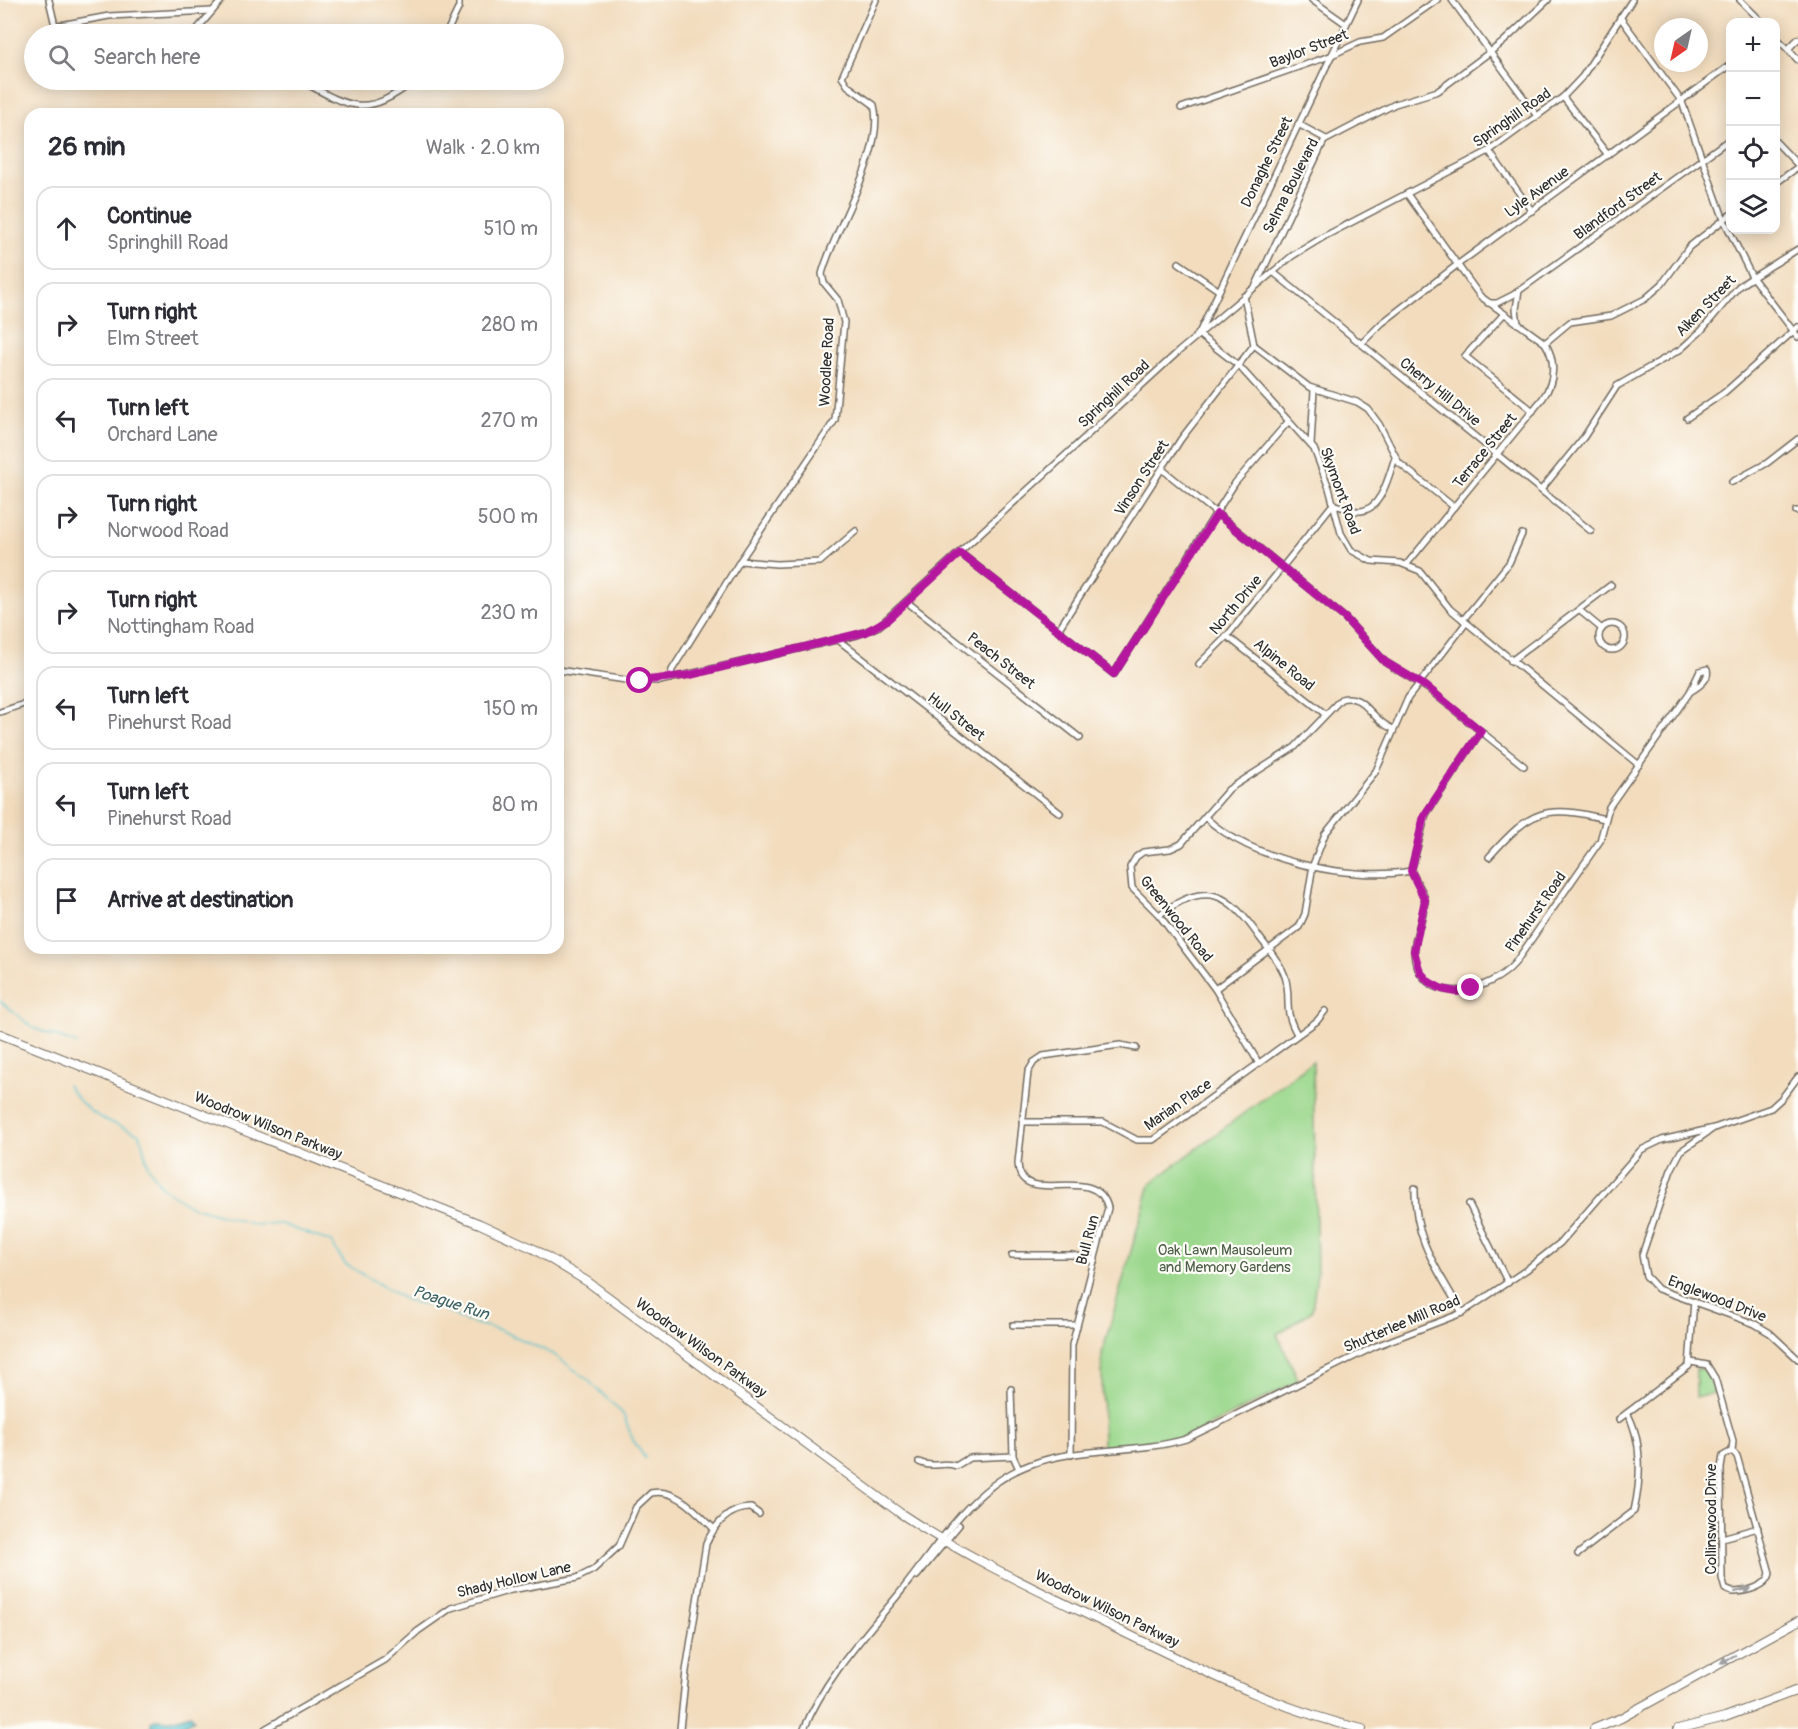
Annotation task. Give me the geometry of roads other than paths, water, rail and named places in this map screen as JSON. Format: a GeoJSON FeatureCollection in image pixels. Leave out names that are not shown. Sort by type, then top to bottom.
{"type":"FeatureCollection","features":[{"type":"Feature","properties":{"kind":"highway","name":"Woodrow Wilson Parkway"},"geometry":{"type":"LineString","coordinates":[[0,1034],[457,1215],[534,1249],[593,1286],[900,1513],[944,1541],[991,1568],[1242,1689],[1302,1712],[1362,1729]]}},
{"type":"Feature","properties":{"kind":"highway"},"geometry":{"type":"LineString","coordinates":[[1594,1729],[1621,1718],[1798,1621]]}},
{"type":"Feature","properties":{"kind":"highway"},"geometry":{"type":"LineString","coordinates":[[1678,1729],[1725,1717],[1798,1690]]}},
{"type":"Feature","properties":{"kind":"street"},"geometry":{"type":"LineString","coordinates":[[49,0],[55,24]]}},
{"type":"Feature","properties":{"kind":"street"},"geometry":{"type":"LineString","coordinates":[[201,24],[222,0]]}},
{"type":"Feature","properties":{"kind":"street"},"geometry":{"type":"LineString","coordinates":[[451,24],[459,8],[459,0]]}},
{"type":"Feature","properties":{"kind":"street","name":"Woodlee Road"},"geometry":{"type":"LineString","coordinates":[[670,679],[672,670],[740,561],[836,418],[844,322],[838,300],[824,282],[822,274],[868,162],[876,118],[874,105],[848,86],[842,77],[876,0]]}},
{"type":"Feature","properties":{"kind":"street"},"geometry":{"type":"LineString","coordinates":[[1312,0],[1347,24]]}},
{"type":"Feature","properties":{"kind":"street","name":"Donaghe Street"},"geometry":{"type":"LineString","coordinates":[[1198,334],[1358,0]]}},
{"type":"Feature","properties":{"kind":"street","name":"Baylor Street"},"geometry":{"type":"LineString","coordinates":[[1181,108],[1330,56],[1360,42],[1389,35],[1437,0]]}},
{"type":"Feature","properties":{"kind":"street"},"geometry":{"type":"LineString","coordinates":[[1452,0],[1537,116]]}},
{"type":"Feature","properties":{"kind":"street","name":"Selma Boulevard"},"geometry":{"type":"LineString","coordinates":[[1255,287],[1326,139],[1397,103],[1434,93],[1490,52],[1548,0]]}},
{"type":"Feature","properties":{"kind":"street","name":"Springhill Road"},"geometry":{"type":"LineString","coordinates":[[564,671],[634,681],[670,679],[875,628],[907,602],[1198,334],[1273,272],[1308,245],[1489,150],[1563,97],[1582,77],[1632,0]]}},
{"type":"Feature","properties":{"kind":"street"},"geometry":{"type":"LineString","coordinates":[[1740,0],[1758,18]]}},
{"type":"Feature","properties":{"kind":"street"},"geometry":{"type":"LineString","coordinates":[[66,24],[109,16],[212,11]]}},
{"type":"Feature","properties":{"kind":"street"},"geometry":{"type":"LineString","coordinates":[[1620,17],[1682,102],[1724,220],[1752,277],[1796,328],[1798,336]]}},
{"type":"Feature","properties":{"kind":"street"},"geometry":{"type":"LineString","coordinates":[[1788,49],[1798,39]]}},
{"type":"Feature","properties":{"kind":"street"},"geometry":{"type":"LineString","coordinates":[[1780,40],[1798,60]]}},
{"type":"Feature","properties":{"kind":"street","name":"Lyle Avenue"},"geometry":{"type":"LineString","coordinates":[[1362,343],[1382,323],[1457,265],[1726,69]]}},
{"type":"Feature","properties":{"kind":"street"},"geometry":{"type":"LineString","coordinates":[[318,90],[339,102],[362,106],[387,99],[400,90]]}},
{"type":"Feature","properties":{"kind":"street"},"geometry":{"type":"LineString","coordinates":[[1563,97],[1608,155]]}},
{"type":"Feature","properties":{"kind":"street"},"geometry":{"type":"LineString","coordinates":[[1298,124],[1326,139]]}},
{"type":"Feature","properties":{"kind":"street","name":"Blandford Street"},"geometry":{"type":"LineString","coordinates":[[1488,303],[1502,301],[1519,290],[1726,142]]}},
{"type":"Feature","properties":{"kind":"street"},"geometry":{"type":"LineString","coordinates":[[1780,146],[1798,166],[1780,180]]}},
{"type":"Feature","properties":{"kind":"street"},"geometry":{"type":"LineString","coordinates":[[1489,150],[1532,211]]}},
{"type":"Feature","properties":{"kind":"street"},"geometry":{"type":"LineString","coordinates":[[1407,194],[1457,265],[1488,303],[1545,343],[1570,322],[1611,316],[1638,304],[1662,284],[1689,247],[1724,220]]}},
{"type":"Feature","properties":{"kind":"street","name":"Aiken Street"},"geometry":{"type":"LineString","coordinates":[[1541,490],[1584,437],[1614,390],[1628,378],[1687,344],[1732,293],[1752,277],[1798,249]]}},
{"type":"Feature","properties":{"kind":"street"},"geometry":{"type":"LineString","coordinates":[[1179,263],[1218,290]]}},
{"type":"Feature","properties":{"kind":"street","name":"Cherry Hill Drive"},"geometry":{"type":"LineString","coordinates":[[1273,272],[1591,531]]}},
{"type":"Feature","properties":{"kind":"street"},"geometry":{"type":"LineString","coordinates":[[1518,324],[1515,309],[1519,290]]}},
{"type":"Feature","properties":{"kind":"street"},"geometry":{"type":"LineString","coordinates":[[1244,296],[1254,345],[1314,390],[1365,407],[1379,424],[1395,458],[1454,507]]}},
{"type":"Feature","properties":{"kind":"street"},"geometry":{"type":"LineString","coordinates":[[1503,314],[1466,356],[1533,411]]}},
{"type":"Feature","properties":{"kind":"street"},"geometry":{"type":"LineString","coordinates":[[1687,418],[1727,390],[1796,328]]}},
{"type":"Feature","properties":{"kind":"street","name":"Skymont Road"},"geometry":{"type":"LineString","coordinates":[[1198,334],[1238,365],[1311,445],[1322,466],[1342,536],[1356,554],[1375,562],[1407,564]]}},
{"type":"Feature","properties":{"kind":"street","name":"Terrace Street"},"geometry":{"type":"LineString","coordinates":[[1407,564],[1546,394],[1552,379],[1551,354],[1545,343]]}},
{"type":"Feature","properties":{"kind":"street","name":"Vinson Street"},"geometry":{"type":"LineString","coordinates":[[1058,630],[1181,439],[1254,345]]}},
{"type":"Feature","properties":{"kind":"street"},"geometry":{"type":"LineString","coordinates":[[1311,445],[1314,390]]}},
{"type":"Feature","properties":{"kind":"street"},"geometry":{"type":"LineString","coordinates":[[960,553],[1114,674],[1238,479],[1288,422]]}},
{"type":"Feature","properties":{"kind":"street"},"geometry":{"type":"LineString","coordinates":[[1732,482],[1767,464],[1797,441]]}},
{"type":"Feature","properties":{"kind":"street"},"geometry":{"type":"LineString","coordinates":[[1333,504],[1359,512],[1369,508],[1381,494],[1395,458]]}},
{"type":"Feature","properties":{"kind":"street"},"geometry":{"type":"LineString","coordinates":[[1162,469],[1345,618],[1385,662],[1419,683],[1524,766]]}},
{"type":"Feature","properties":{"kind":"street","name":"North Drive"},"geometry":{"type":"LineString","coordinates":[[1199,664],[1227,636],[1333,504]]}},
{"type":"Feature","properties":{"kind":"street"},"geometry":{"type":"LineString","coordinates":[[740,561],[777,564],[820,562],[856,531]]}},
{"type":"Feature","properties":{"kind":"street"},"geometry":{"type":"LineString","coordinates":[[1215,989],[1301,924],[1313,865],[1330,826],[1377,769],[1405,703],[1509,563],[1522,534]]}},
{"type":"Feature","properties":{"kind":"street"},"geometry":{"type":"LineString","coordinates":[[1407,564],[1425,576],[1446,605],[1639,765]]}},
{"type":"Feature","properties":{"kind":"street"},"geometry":{"type":"LineString","coordinates":[[1511,661],[1611,585]]}},
{"type":"Feature","properties":{"kind":"street","name":"Peach Street"},"geometry":{"type":"LineString","coordinates":[[907,602],[1080,738]]}},
{"type":"Feature","properties":{"kind":"street"},"geometry":{"type":"LineString","coordinates":[[1579,610],[1602,629]]}},
{"type":"Feature","properties":{"kind":"street"},"geometry":{"type":"LineString","coordinates":[[1610,624],[1620,627],[1625,636],[1623,645],[1615,650],[1604,647],[1600,638],[1602,629],[1610,624]]}},
{"type":"Feature","properties":{"kind":"street","name":"Alpine Road"},"geometry":{"type":"LineString","coordinates":[[1227,636],[1325,714]]}},
{"type":"Feature","properties":{"kind":"street","name":"Hull Street"},"geometry":{"type":"LineString","coordinates":[[837,639],[1060,813]]}},
{"type":"Feature","properties":{"kind":"street","name":"Pinehurst Road"},"geometry":{"type":"LineString","coordinates":[[1411,871],[1425,900],[1415,945],[1418,967],[1434,985],[1447,991],[1464,991],[1492,981],[1513,965],[1599,843],[1609,808],[1690,692]]}},
{"type":"Feature","properties":{"kind":"street","name":"Greenwood Road"},"geometry":{"type":"LineString","coordinates":[[1258,1062],[1215,989],[1159,915],[1131,887],[1129,875],[1131,864],[1145,851],[1170,849],[1181,844],[1237,783],[1298,744],[1339,700],[1353,698],[1364,704],[1379,722],[1393,729]]}},
{"type":"Feature","properties":{"kind":"street"},"geometry":{"type":"LineString","coordinates":[[0,712],[24,704]]}},
{"type":"Feature","properties":{"kind":"street"},"geometry":{"type":"LineString","coordinates":[[1205,817],[1223,833],[1243,844],[1313,865],[1361,873],[1411,871],[1424,816],[1481,731]]}},
{"type":"Feature","properties":{"kind":"street"},"geometry":{"type":"LineString","coordinates":[[1489,857],[1525,821],[1543,813],[1570,811],[1605,819]]}},
{"type":"Feature","properties":{"kind":"street"},"geometry":{"type":"LineString","coordinates":[[1159,915],[1186,896],[1201,894],[1217,897],[1242,913],[1285,976],[1287,1014],[1297,1034]]}},
{"type":"Feature","properties":{"kind":"street","name":"Marian Place"},"geometry":{"type":"LineString","coordinates":[[1022,1122],[1102,1122],[1137,1140],[1151,1140],[1318,1020],[1325,1011]]}},
{"type":"Feature","properties":{"kind":"street","name":"Bull Run"},"geometry":{"type":"LineString","coordinates":[[1071,1455],[1071,1354],[1107,1219],[1106,1201],[1090,1187],[1035,1185],[1024,1180],[1018,1168],[1028,1072],[1039,1058],[1120,1045],[1136,1048]]}},
{"type":"Feature","properties":{"kind":"street","name":"Englewood Drive"},"geometry":{"type":"LineString","coordinates":[[1798,1077],[1782,1098],[1768,1110],[1714,1128],[1686,1147],[1676,1159],[1642,1255],[1644,1273],[1651,1283],[1662,1290],[1759,1325],[1798,1359]]}},
{"type":"Feature","properties":{"kind":"street","name":"Shutterlee Mill Road"},"geometry":{"type":"LineString","coordinates":[[804,1729],[819,1696],[842,1662],[988,1491],[1019,1469],[1071,1455],[1145,1447],[1186,1439],[1376,1346],[1462,1313],[1508,1283],[1560,1243],[1641,1150],[1662,1140],[1714,1128]]}},
{"type":"Feature","properties":{"kind":"street"},"geometry":{"type":"LineString","coordinates":[[1414,1188],[1414,1214],[1419,1233],[1462,1313]]}},
{"type":"Feature","properties":{"kind":"street"},"geometry":{"type":"LineString","coordinates":[[1469,1204],[1508,1283]]}},
{"type":"Feature","properties":{"kind":"street"},"geometry":{"type":"LineString","coordinates":[[1012,1255],[1072,1255],[1095,1260]]}},
{"type":"Feature","properties":{"kind":"street"},"geometry":{"type":"LineString","coordinates":[[1619,1419],[1687,1369],[1691,1362],[1694,1301]]}},
{"type":"Feature","properties":{"kind":"street"},"geometry":{"type":"LineString","coordinates":[[1013,1325],[1077,1325]]}},
{"type":"Feature","properties":{"kind":"street","name":"Collinswood Drive"},"geometry":{"type":"LineString","coordinates":[[1691,1362],[1704,1363],[1712,1370],[1733,1441],[1732,1451],[1722,1459],[1723,1585],[1726,1590],[1738,1592],[1762,1585],[1770,1577],[1737,1456],[1732,1451]]}},
{"type":"Feature","properties":{"kind":"street"},"geometry":{"type":"LineString","coordinates":[[1011,1389],[1013,1455],[1019,1469]]}},
{"type":"Feature","properties":{"kind":"street"},"geometry":{"type":"LineString","coordinates":[[1578,1554],[1634,1511],[1638,1444],[1636,1430],[1627,1413]]}},
{"type":"Feature","properties":{"kind":"street"},"geometry":{"type":"LineString","coordinates":[[919,1462],[930,1466],[948,1463],[956,1466],[969,1458],[1013,1455]]}},
{"type":"Feature","properties":{"kind":"street","name":"Shady Hollow Lane"},"geometry":{"type":"LineString","coordinates":[[265,1729],[385,1660],[421,1628],[451,1608],[496,1594],[585,1575],[619,1546],[636,1507],[651,1493],[667,1493],[682,1501],[714,1529]]}},
{"type":"Feature","properties":{"kind":"street"},"geometry":{"type":"LineString","coordinates":[[680,1729],[704,1553],[714,1529],[736,1510],[751,1508],[759,1514]]}},
{"type":"Feature","properties":{"kind":"street"},"geometry":{"type":"LineString","coordinates":[[1722,1538],[1758,1528]]}},
{"type":"Feature","properties":{"kind":"water"},"geometry":{"type":"Polygon","coordinates":[[[191,1714],[194,1719],[178,1729],[151,1727],[151,1722],[155,1719],[171,1720],[191,1714]]]}},
{"type":"Feature","properties":{"kind":"waterway","name":"Poague Run"},"geometry":{"type":"LineString","coordinates":[[0,1001],[33,1028],[77,1044]]}},
{"type":"Feature","properties":{"kind":"waterway","name":"Poague Run"},"geometry":{"type":"LineString","coordinates":[[67,1085],[91,1111],[107,1121],[140,1134],[148,1166],[162,1187],[190,1206],[256,1225],[278,1223],[331,1242],[345,1264],[406,1300],[445,1310],[465,1321],[500,1330],[553,1354],[587,1379],[623,1414],[633,1440],[645,1458]]}},
{"type":"Feature","properties":{"kind":"waterway"},"geometry":{"type":"LineString","coordinates":[[146,1729],[151,1727]]}},
{"type":"Feature","properties":{"kind":"park label","name":"Oak Lawn Mausoleum and Memory Gardens"},"geometry":{"type":"Point","coordinates":[1225,1258]}}]}
